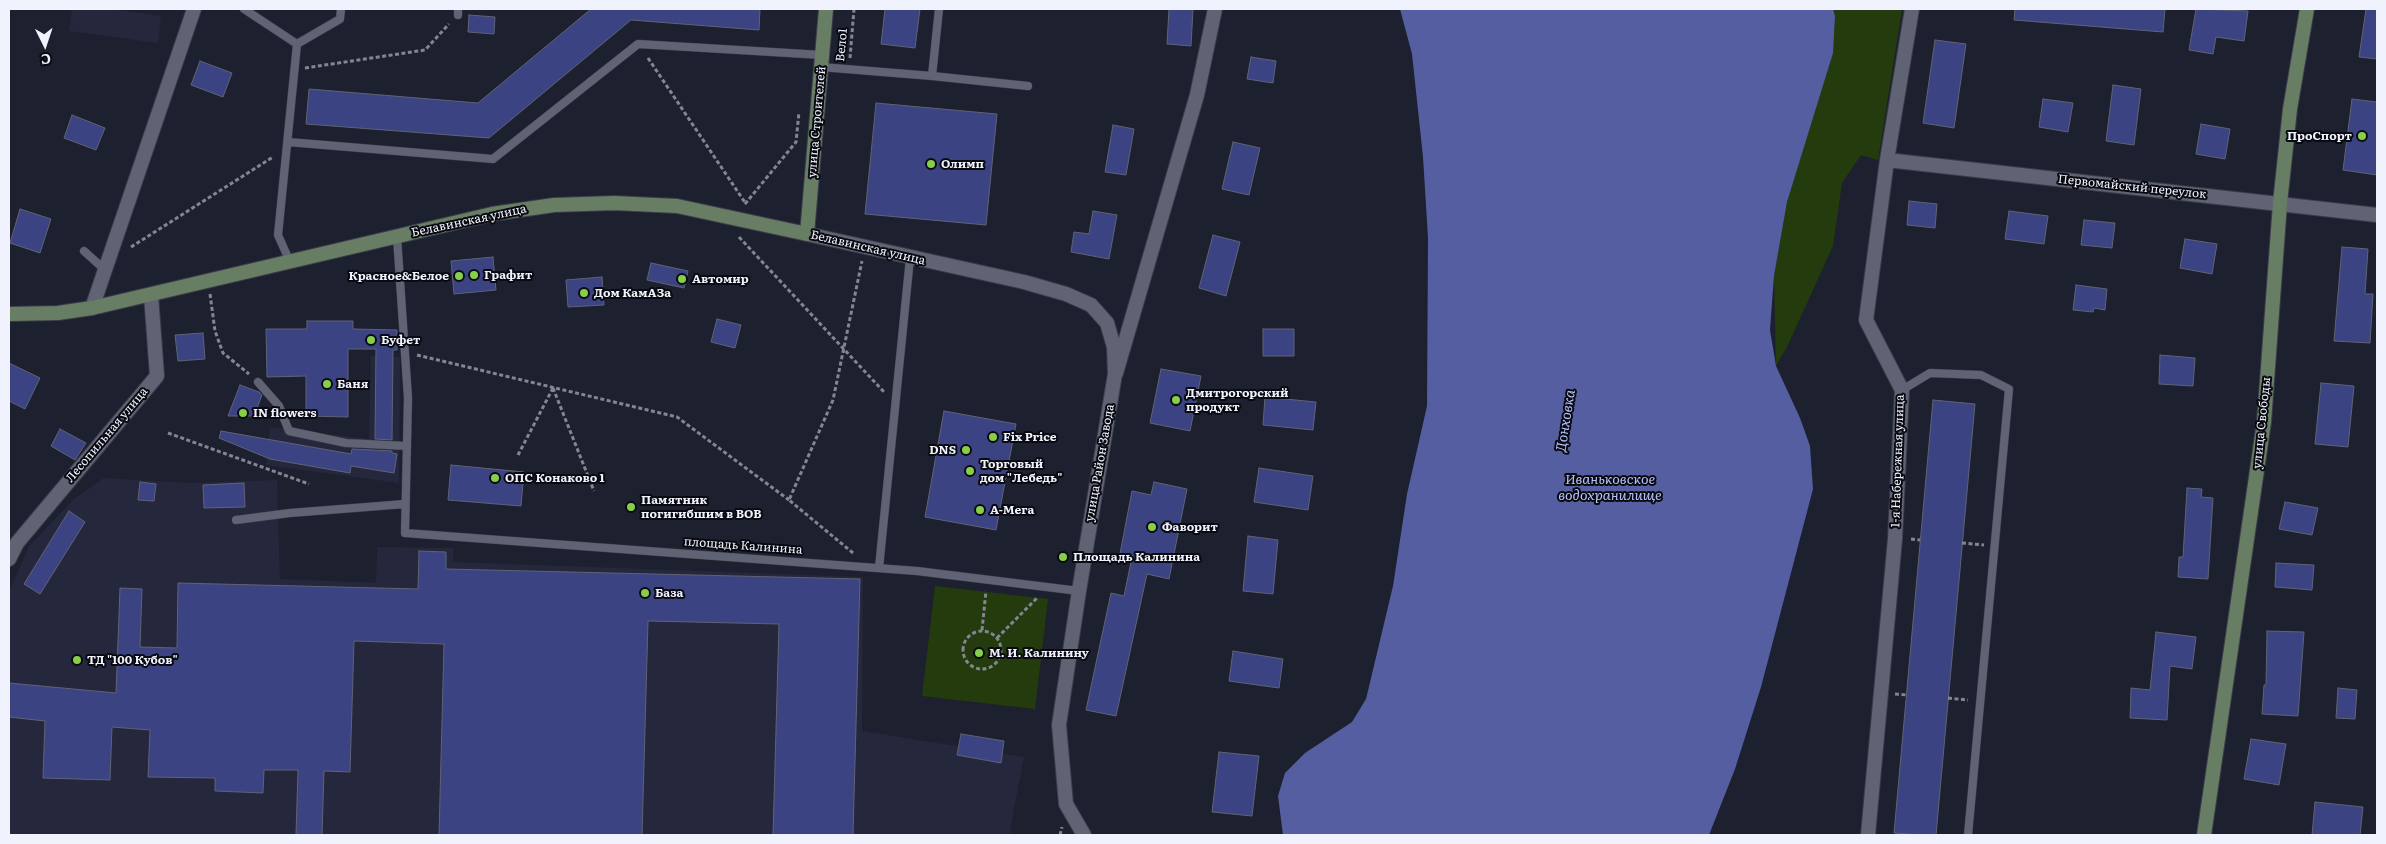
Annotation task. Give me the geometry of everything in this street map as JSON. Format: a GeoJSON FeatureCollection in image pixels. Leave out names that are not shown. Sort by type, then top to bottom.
{"type":"FeatureCollection","features":[{"type":"Feature","properties":{"kind":"main road","name":"улица Строителей"},"geometry":{"type":"LineString","coordinates":[[807,234],[826,9]]}},
{"type":"Feature","properties":{"kind":"main road","name":"улица Свободы"},"geometry":{"type":"LineString","coordinates":[[2204,835],[2264,422],[2280,203],[2290,109],[2307,9]]}},
{"type":"Feature","properties":{"kind":"main road","name":"Белавинская улица"},"geometry":{"type":"LineString","coordinates":[[9,314],[58,313],[92,308],[492,214],[554,205],[614,203],[677,206],[807,234]]}},
{"type":"Feature","properties":{"kind":"street"},"geometry":{"type":"LineString","coordinates":[[92,308],[194,9]]}},
{"type":"Feature","properties":{"kind":"street","name":"улица Район Завода"},"geometry":{"type":"LineString","coordinates":[[1084,835],[1066,804],[1059,725],[1079,591],[1116,374],[1197,95],[1215,9]]}},
{"type":"Feature","properties":{"kind":"street","name":"1-я Набережная улица"},"geometry":{"type":"LineString","coordinates":[[1868,835],[1895,538],[1902,390],[1866,320],[1887,160],[1912,9]]}},
{"type":"Feature","properties":{"kind":"street","name":"Первомайский переулок"},"geometry":{"type":"LineString","coordinates":[[1887,160],[2377,215]]}},
{"type":"Feature","properties":{"kind":"street","name":"Белавинская улица"},"geometry":{"type":"LineString","coordinates":[[807,234],[1024,282],[1066,294],[1084,302],[1107,323],[1114,347],[1116,374]]}},
{"type":"Feature","properties":{"kind":"street","name":"Лесопильная улица"},"geometry":{"type":"LineString","coordinates":[[9,559],[17,544],[157,376],[150,295]]}},
{"type":"Feature","properties":{"kind":"lane"},"geometry":{"type":"LineString","coordinates":[[244,9],[297,44]]}},
{"type":"Feature","properties":{"kind":"lane"},"geometry":{"type":"LineString","coordinates":[[297,44],[340,19],[341,9]]}},
{"type":"Feature","properties":{"kind":"lane"},"geometry":{"type":"LineString","coordinates":[[932,76],[939,9]]}},
{"type":"Feature","properties":{"kind":"lane"},"geometry":{"type":"LineString","coordinates":[[290,262],[278,235],[297,44]]}},
{"type":"Feature","properties":{"kind":"lane"},"geometry":{"type":"LineString","coordinates":[[287,145],[493,159],[638,44],[822,61],[849,70],[1028,86]]}},
{"type":"Feature","properties":{"kind":"lane"},"geometry":{"type":"LineString","coordinates":[[236,520],[290,513],[405,504],[408,398],[397,236]]}},
{"type":"Feature","properties":{"kind":"lane"},"geometry":{"type":"LineString","coordinates":[[84,252],[105,270]]}},
{"type":"Feature","properties":{"kind":"lane"},"geometry":{"type":"LineString","coordinates":[[879,568],[910,258]]}},
{"type":"Feature","properties":{"kind":"lane"},"geometry":{"type":"LineString","coordinates":[[1902,390],[1930,373],[1981,375],[2009,389],[1968,835]]}},
{"type":"Feature","properties":{"kind":"lane"},"geometry":{"type":"LineString","coordinates":[[258,382],[279,406],[289,431],[346,443],[407,446]]}},
{"type":"Feature","properties":{"kind":"lane","name":"площадь Калинина"},"geometry":{"type":"LineString","coordinates":[[405,504],[405,534],[870,567],[1079,591]]}},
{"type":"Feature","properties":{"kind":"path","name":"Вело1"},"geometry":{"type":"LineString","coordinates":[[849,70],[854,9]]}},
{"type":"Feature","properties":{"kind":"path"},"geometry":{"type":"LineString","coordinates":[[295,69],[425,50],[458,12]]}},
{"type":"Feature","properties":{"kind":"path"},"geometry":{"type":"LineString","coordinates":[[638,44],[746,204]]}},
{"type":"Feature","properties":{"kind":"path"},"geometry":{"type":"LineString","coordinates":[[127,249],[146,234],[166,226],[287,145]]}},
{"type":"Feature","properties":{"kind":"path"},"geometry":{"type":"LineString","coordinates":[[739,237],[895,404]]}},
{"type":"Feature","properties":{"kind":"path"},"geometry":{"type":"LineString","coordinates":[[790,500],[834,400],[862,260]]}},
{"type":"Feature","properties":{"kind":"path"},"geometry":{"type":"LineString","coordinates":[[209,281],[215,330],[223,353],[258,382]]}},
{"type":"Feature","properties":{"kind":"path"},"geometry":{"type":"LineString","coordinates":[[405,353],[676,417],[790,500],[870,567]]}},
{"type":"Feature","properties":{"kind":"path"},"geometry":{"type":"LineString","coordinates":[[518,455],[553,388]]}},
{"type":"Feature","properties":{"kind":"path"},"geometry":{"type":"LineString","coordinates":[[553,388],[594,491]]}},
{"type":"Feature","properties":{"kind":"path"},"geometry":{"type":"LineString","coordinates":[[168,433],[309,484]]}},
{"type":"Feature","properties":{"kind":"path"},"geometry":{"type":"LineString","coordinates":[[1962,543],[1994,546]]}},
{"type":"Feature","properties":{"kind":"path"},"geometry":{"type":"LineString","coordinates":[[982,630],[987,579]]}},
{"type":"Feature","properties":{"kind":"path"},"geometry":{"type":"LineString","coordinates":[[997,638],[1048,587]]}},
{"type":"Feature","properties":{"kind":"path"},"geometry":{"type":"LineString","coordinates":[[982,630],[997,638],[1001,649],[999,660],[990,668],[978,670],[968,664],[962,654],[963,642],[971,633],[982,630]]}},
{"type":"Feature","properties":{"kind":"path"},"geometry":{"type":"LineString","coordinates":[[1948,698],[1981,701]]}},
{"type":"Feature","properties":{"kind":"shaded area"},"geometry":{"type":"Polygon","coordinates":[[[72,9],[110,9],[161,16],[158,43],[69,31],[72,9]]]}},
{"type":"Feature","properties":{"kind":"shaded area"},"geometry":{"type":"Polygon","coordinates":[[[371,356],[400,357],[399,483],[266,465],[270,427],[369,439],[371,356]]]}},
{"type":"Feature","properties":{"kind":"shaded area"},"geometry":{"type":"Polygon","coordinates":[[[104,478],[189,483],[277,480],[280,579],[376,583],[377,547],[453,548],[453,562],[863,577],[862,731],[1024,757],[1009,835],[9,835],[9,592],[29,546],[73,500],[104,478]]]}},
{"type":"Feature","properties":{"kind":"green space"},"geometry":{"type":"Polygon","coordinates":[[[1833,9],[1902,9],[1878,160],[1861,155],[1842,183],[1833,246],[1787,347],[1776,366],[1774,276],[1787,202],[1835,16],[1833,9]]]}},
{"type":"Feature","properties":{"kind":"green space"},"geometry":{"type":"Polygon","coordinates":[[[935,586],[1048,599],[1035,709],[922,696],[935,586]]]}},
{"type":"Feature","properties":{"kind":"water","name":"Иваньковское водохранилище"},"geometry":{"type":"Polygon","coordinates":[[[1400,9],[1833,9],[1835,16],[1833,53],[1787,202],[1774,276],[1770,330],[1776,366],[1800,418],[1810,446],[1813,489],[1761,687],[1735,769],[1709,835],[1283,835],[1278,796],[1285,773],[1305,753],[1352,722],[1366,699],[1393,586],[1407,494],[1427,406],[1428,238],[1423,157],[1412,54],[1400,9]]]}},
{"type":"Feature","properties":{"kind":"building"},"geometry":{"type":"Polygon","coordinates":[[[591,9],[760,9],[759,30],[631,20],[489,138],[306,124],[309,89],[478,103],[591,9]]]}},
{"type":"Feature","properties":{"kind":"building"},"geometry":{"type":"Polygon","coordinates":[[[885,9],[920,9],[915,48],[881,44],[885,9]]]}},
{"type":"Feature","properties":{"kind":"building"},"geometry":{"type":"Polygon","coordinates":[[[1169,9],[1193,9],[1191,46],[1167,44],[1169,9]]]}},
{"type":"Feature","properties":{"kind":"building"},"geometry":{"type":"Polygon","coordinates":[[[2015,9],[2165,9],[2163,32],[2014,20],[2015,9]]]}},
{"type":"Feature","properties":{"kind":"building"},"geometry":{"type":"Polygon","coordinates":[[[2196,9],[2248,11],[2244,41],[2216,37],[2213,54],[2189,50],[2196,9]]]}},
{"type":"Feature","properties":{"kind":"building"},"geometry":{"type":"Polygon","coordinates":[[[2366,9],[2377,9],[2377,59],[2359,57],[2366,9]]]}},
{"type":"Feature","properties":{"kind":"building"},"geometry":{"type":"Polygon","coordinates":[[[469,15],[495,17],[494,34],[468,32],[469,15]]]}},
{"type":"Feature","properties":{"kind":"building"},"geometry":{"type":"Polygon","coordinates":[[[1935,40],[1966,44],[1954,128],[1923,123],[1935,40]]]}},
{"type":"Feature","properties":{"kind":"building"},"geometry":{"type":"Polygon","coordinates":[[[1251,57],[1276,61],[1273,83],[1247,79],[1251,57]]]}},
{"type":"Feature","properties":{"kind":"building"},"geometry":{"type":"Polygon","coordinates":[[[200,61],[232,73],[223,97],[191,85],[200,61]]]}},
{"type":"Feature","properties":{"kind":"building"},"geometry":{"type":"Polygon","coordinates":[[[2113,85],[2141,89],[2134,145],[2106,141],[2113,85]]]}},
{"type":"Feature","properties":{"kind":"building"},"geometry":{"type":"Polygon","coordinates":[[[2043,99],[2073,103],[2068,132],[2039,127],[2043,99]]]}},
{"type":"Feature","properties":{"kind":"building","name":"ПроСпорт"},"geometry":{"type":"Polygon","coordinates":[[[2352,99],[2377,102],[2377,175],[2343,170],[2352,99]]]}},
{"type":"Feature","properties":{"kind":"building","name":"Олимп"},"geometry":{"type":"Polygon","coordinates":[[[876,103],[997,114],[986,225],[865,214],[876,103]]]}},
{"type":"Feature","properties":{"kind":"building"},"geometry":{"type":"Polygon","coordinates":[[[72,115],[105,128],[96,150],[64,138],[72,115]]]}},
{"type":"Feature","properties":{"kind":"building"},"geometry":{"type":"Polygon","coordinates":[[[2201,124],[2230,129],[2225,159],[2196,154],[2201,124]]]}},
{"type":"Feature","properties":{"kind":"building"},"geometry":{"type":"Polygon","coordinates":[[[1113,125],[1134,129],[1126,175],[1105,172],[1113,125]]]}},
{"type":"Feature","properties":{"kind":"building"},"geometry":{"type":"Polygon","coordinates":[[[1233,142],[1260,148],[1249,195],[1222,189],[1233,142]]]}},
{"type":"Feature","properties":{"kind":"building"},"geometry":{"type":"Polygon","coordinates":[[[1909,201],[1937,204],[1935,228],[1907,225],[1909,201]]]}},
{"type":"Feature","properties":{"kind":"building"},"geometry":{"type":"Polygon","coordinates":[[[20,209],[51,219],[40,253],[10,243],[20,209]]]}},
{"type":"Feature","properties":{"kind":"building"},"geometry":{"type":"Polygon","coordinates":[[[1093,211],[1117,215],[1109,259],[1071,252],[1074,232],[1089,234],[1093,211]]]}},
{"type":"Feature","properties":{"kind":"building"},"geometry":{"type":"Polygon","coordinates":[[[2009,211],[2048,216],[2044,244],[2005,239],[2009,211]]]}},
{"type":"Feature","properties":{"kind":"building"},"geometry":{"type":"Polygon","coordinates":[[[2084,220],[2115,223],[2112,248],[2081,245],[2084,220]]]}},
{"type":"Feature","properties":{"kind":"building"},"geometry":{"type":"Polygon","coordinates":[[[1213,235],[1240,242],[1226,296],[1199,288],[1213,235]]]}},
{"type":"Feature","properties":{"kind":"building"},"geometry":{"type":"Polygon","coordinates":[[[2185,239],[2217,244],[2212,274],[2180,268],[2185,239]]]}},
{"type":"Feature","properties":{"kind":"building"},"geometry":{"type":"Polygon","coordinates":[[[2342,247],[2368,249],[2365,294],[2373,294],[2370,343],[2334,341],[2342,247]]]}},
{"type":"Feature","properties":{"kind":"building","name":"Графит"},"geometry":{"type":"Polygon","coordinates":[[[493,257],[496,290],[454,294],[451,261],[493,257]]]}},
{"type":"Feature","properties":{"kind":"building"},"geometry":{"type":"Polygon","coordinates":[[[651,263],[688,271],[684,288],[647,280],[651,263]]]}},
{"type":"Feature","properties":{"kind":"building"},"geometry":{"type":"Polygon","coordinates":[[[602,277],[604,305],[568,307],[566,280],[602,277]]]}},
{"type":"Feature","properties":{"kind":"building"},"geometry":{"type":"Polygon","coordinates":[[[2076,285],[2107,289],[2105,310],[2094,308],[2093,312],[2073,310],[2076,285]]]}},
{"type":"Feature","properties":{"kind":"building"},"geometry":{"type":"Polygon","coordinates":[[[717,319],[741,325],[735,348],[711,342],[717,319]]]}},
{"type":"Feature","properties":{"kind":"building","name":"Баня"},"geometry":{"type":"Polygon","coordinates":[[[307,321],[353,321],[353,329],[397,330],[397,350],[393,350],[392,440],[375,439],[376,349],[348,349],[348,417],[306,416],[306,376],[267,377],[266,329],[307,329],[307,321]]]}},
{"type":"Feature","properties":{"kind":"building"},"geometry":{"type":"Polygon","coordinates":[[[1263,329],[1294,329],[1294,356],[1263,356],[1263,329]]]}},
{"type":"Feature","properties":{"kind":"building"},"geometry":{"type":"Polygon","coordinates":[[[203,333],[205,359],[178,361],[175,335],[203,333]]]}},
{"type":"Feature","properties":{"kind":"building"},"geometry":{"type":"Polygon","coordinates":[[[2160,355],[2195,358],[2193,386],[2159,384],[2160,355]]]}},
{"type":"Feature","properties":{"kind":"building"},"geometry":{"type":"Polygon","coordinates":[[[9,363],[40,378],[25,409],[9,401],[9,363]]]}},
{"type":"Feature","properties":{"kind":"building","name":"Дмитрогорский продукт"},"geometry":{"type":"Polygon","coordinates":[[[1161,369],[1201,376],[1190,431],[1150,423],[1161,369]]]}},
{"type":"Feature","properties":{"kind":"building"},"geometry":{"type":"Polygon","coordinates":[[[2321,383],[2354,386],[2348,447],[2315,444],[2321,383]]]}},
{"type":"Feature","properties":{"kind":"building"},"geometry":{"type":"Polygon","coordinates":[[[240,385],[262,395],[254,416],[228,416],[240,385]]]}},
{"type":"Feature","properties":{"kind":"building"},"geometry":{"type":"Polygon","coordinates":[[[1265,397],[1316,402],[1313,430],[1263,425],[1265,397]]]}},
{"type":"Feature","properties":{"kind":"building"},"geometry":{"type":"Polygon","coordinates":[[[1933,400],[1975,404],[1936,835],[1922,835],[1894,833],[1933,400]]]}},
{"type":"Feature","properties":{"kind":"building","name":"Торговый дом \"Лебедь\""},"geometry":{"type":"Polygon","coordinates":[[[944,411],[1016,424],[996,530],[925,517],[944,411]]]}},
{"type":"Feature","properties":{"kind":"building"},"geometry":{"type":"Polygon","coordinates":[[[60,429],[86,443],[75,460],[51,446],[60,429]]]}},
{"type":"Feature","properties":{"kind":"building"},"geometry":{"type":"Polygon","coordinates":[[[221,431],[351,454],[352,449],[392,451],[392,453],[397,454],[394,473],[351,466],[350,473],[270,459],[219,438],[221,431]]]}},
{"type":"Feature","properties":{"kind":"building"},"geometry":{"type":"Polygon","coordinates":[[[451,465],[524,472],[521,506],[448,500],[451,465]]]}},
{"type":"Feature","properties":{"kind":"building"},"geometry":{"type":"Polygon","coordinates":[[[1259,468],[1313,476],[1308,510],[1254,502],[1259,468]]]}},
{"type":"Feature","properties":{"kind":"building"},"geometry":{"type":"Polygon","coordinates":[[[140,482],[156,484],[154,501],[138,500],[140,482]]]}},
{"type":"Feature","properties":{"kind":"building"},"geometry":{"type":"Polygon","coordinates":[[[1154,482],[1187,489],[1169,579],[1147,574],[1116,716],[1086,710],[1111,593],[1124,596],[1131,562],[1119,559],[1132,491],[1151,495],[1154,482]]]}},
{"type":"Feature","properties":{"kind":"building"},"geometry":{"type":"Polygon","coordinates":[[[244,483],[245,507],[204,508],[203,485],[244,483]]]}},
{"type":"Feature","properties":{"kind":"building"},"geometry":{"type":"Polygon","coordinates":[[[2187,488],[2202,489],[2201,497],[2213,498],[2208,579],[2178,577],[2179,557],[2183,557],[2187,488]]]}},
{"type":"Feature","properties":{"kind":"building"},"geometry":{"type":"Polygon","coordinates":[[[2285,502],[2318,508],[2312,535],[2279,529],[2285,502]]]}},
{"type":"Feature","properties":{"kind":"building"},"geometry":{"type":"Polygon","coordinates":[[[69,511],[85,522],[40,594],[24,584],[69,511]]]}},
{"type":"Feature","properties":{"kind":"building"},"geometry":{"type":"Polygon","coordinates":[[[1248,536],[1278,540],[1273,594],[1243,591],[1248,536]]]}},
{"type":"Feature","properties":{"kind":"building"},"geometry":{"type":"Polygon","coordinates":[[[419,551],[446,552],[446,569],[860,579],[853,835],[773,835],[779,624],[648,621],[642,835],[439,835],[444,644],[354,641],[350,772],[324,771],[322,835],[296,835],[298,770],[264,770],[263,793],[215,791],[215,778],[148,777],[150,730],[112,727],[110,780],[43,778],[45,721],[9,717],[9,683],[116,693],[120,588],[142,589],[140,647],[177,648],[178,583],[418,589],[419,551]]]}},
{"type":"Feature","properties":{"kind":"building"},"geometry":{"type":"Polygon","coordinates":[[[2276,563],[2314,565],[2312,590],[2275,587],[2276,563]]]}},
{"type":"Feature","properties":{"kind":"building"},"geometry":{"type":"Polygon","coordinates":[[[2267,631],[2304,632],[2298,716],[2262,714],[2264,685],[2266,685],[2267,631]]]}},
{"type":"Feature","properties":{"kind":"building"},"geometry":{"type":"Polygon","coordinates":[[[2156,632],[2196,637],[2192,669],[2170,666],[2167,720],[2130,718],[2131,688],[2150,690],[2156,632]]]}},
{"type":"Feature","properties":{"kind":"building"},"geometry":{"type":"Polygon","coordinates":[[[1233,651],[1283,659],[1279,688],[1229,681],[1233,651]]]}},
{"type":"Feature","properties":{"kind":"building"},"geometry":{"type":"Polygon","coordinates":[[[2338,688],[2357,690],[2355,719],[2336,718],[2338,688]]]}},
{"type":"Feature","properties":{"kind":"building"},"geometry":{"type":"Polygon","coordinates":[[[961,734],[1004,741],[1001,763],[957,755],[961,734]]]}},
{"type":"Feature","properties":{"kind":"building"},"geometry":{"type":"Polygon","coordinates":[[[2251,739],[2286,744],[2279,785],[2244,779],[2251,739]]]}},
{"type":"Feature","properties":{"kind":"building"},"geometry":{"type":"Polygon","coordinates":[[[1219,752],[1259,756],[1252,816],[1212,812],[1219,752]]]}},
{"type":"Feature","properties":{"kind":"building"},"geometry":{"type":"Polygon","coordinates":[[[2315,802],[2363,807],[2360,835],[2312,835],[2315,802]]]}},
{"type":"Feature","properties":{"kind":"place","name":"ПроСпорт"},"geometry":{"type":"Point","coordinates":[2362,136]}},
{"type":"Feature","properties":{"kind":"place","name":"Олимп"},"geometry":{"type":"Point","coordinates":[931,164]}},
{"type":"Feature","properties":{"kind":"place","name":"Графит"},"geometry":{"type":"Point","coordinates":[474,275]}},
{"type":"Feature","properties":{"kind":"place","name":"Красное&Белое"},"geometry":{"type":"Point","coordinates":[459,276]}},
{"type":"Feature","properties":{"kind":"place","name":"Автомир"},"geometry":{"type":"Point","coordinates":[682,279]}},
{"type":"Feature","properties":{"kind":"place","name":"Дом КамАЗа"},"geometry":{"type":"Point","coordinates":[584,293]}},
{"type":"Feature","properties":{"kind":"place","name":"Буфет"},"geometry":{"type":"Point","coordinates":[371,340]}},
{"type":"Feature","properties":{"kind":"place","name":"Баня"},"geometry":{"type":"Point","coordinates":[327,384]}},
{"type":"Feature","properties":{"kind":"place","name":"Дмитрогорский продукт"},"geometry":{"type":"Point","coordinates":[1176,400]}},
{"type":"Feature","properties":{"kind":"place","name":"IN flowers"},"geometry":{"type":"Point","coordinates":[243,413]}},
{"type":"Feature","properties":{"kind":"place","name":"Fix Price"},"geometry":{"type":"Point","coordinates":[993,437]}},
{"type":"Feature","properties":{"kind":"place","name":"DNS"},"geometry":{"type":"Point","coordinates":[966,450]}},
{"type":"Feature","properties":{"kind":"place","name":"Торговый дом \"Лебедь\""},"geometry":{"type":"Point","coordinates":[970,471]}},
{"type":"Feature","properties":{"kind":"place","name":"ОПС Конаково 1"},"geometry":{"type":"Point","coordinates":[495,478]}},
{"type":"Feature","properties":{"kind":"place","name":"Памятник погигибшим в ВОВ"},"geometry":{"type":"Point","coordinates":[631,507]}},
{"type":"Feature","properties":{"kind":"place","name":"А-Мега"},"geometry":{"type":"Point","coordinates":[980,510]}},
{"type":"Feature","properties":{"kind":"place","name":"Фаворит"},"geometry":{"type":"Point","coordinates":[1152,527]}},
{"type":"Feature","properties":{"kind":"place","name":"Площадь Калинина"},"geometry":{"type":"Point","coordinates":[1063,557]}},
{"type":"Feature","properties":{"kind":"place","name":"База"},"geometry":{"type":"Point","coordinates":[645,593]}},
{"type":"Feature","properties":{"kind":"place","name":"М. И. Калинину"},"geometry":{"type":"Point","coordinates":[979,653]}},
{"type":"Feature","properties":{"kind":"place","name":"ТД \"100 Кубов\""},"geometry":{"type":"Point","coordinates":[77,660]}},
{"type":"Feature","properties":{"kind":"water label","name":"Донховка"},"geometry":{"type":"Point","coordinates":[1566,421]}}]}
